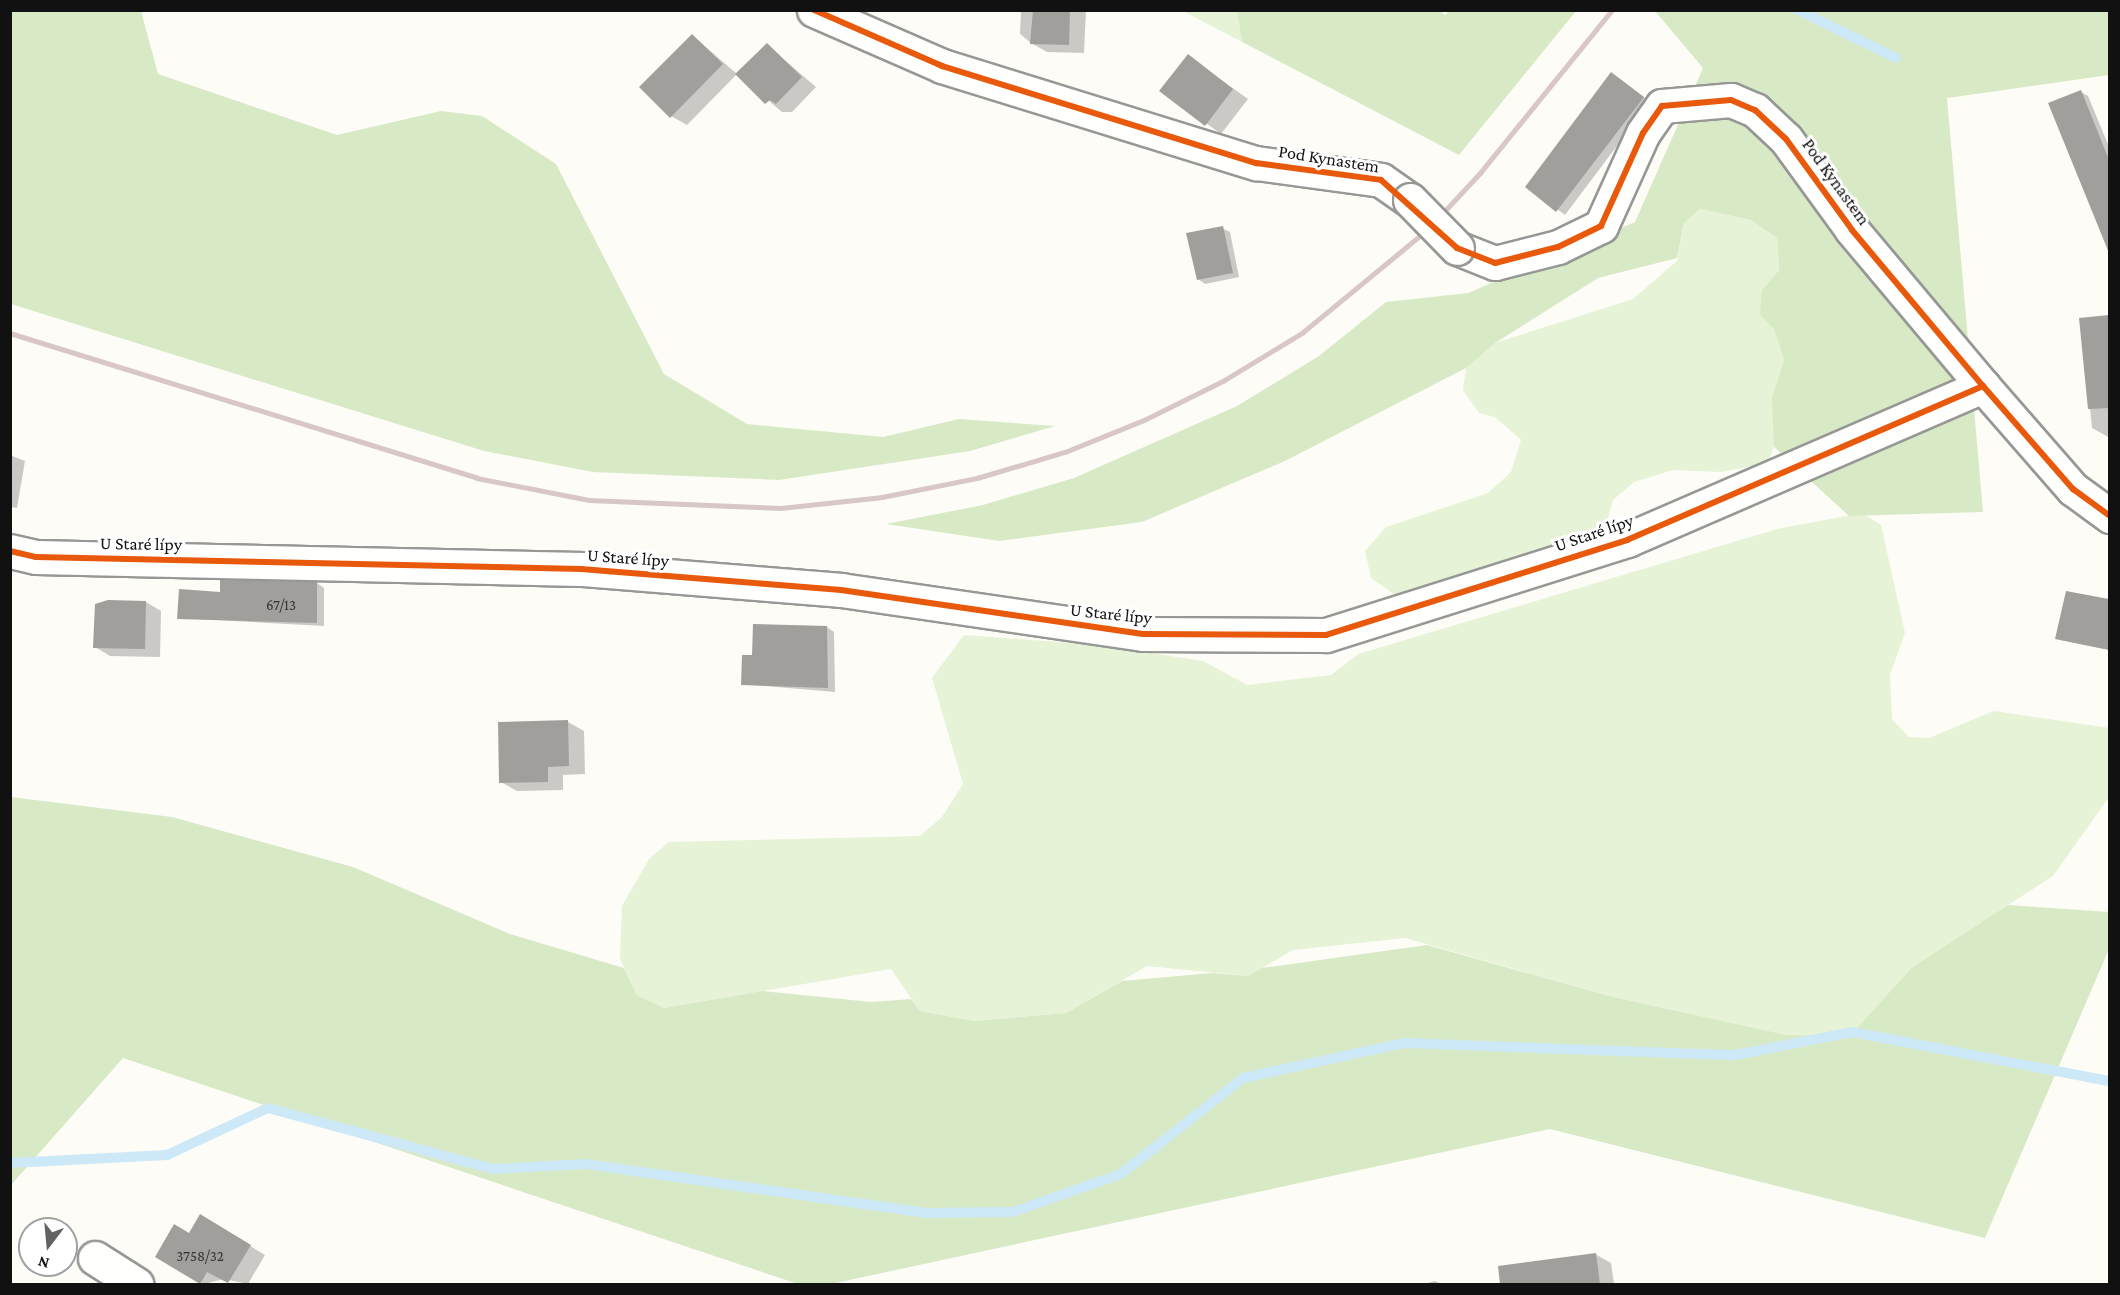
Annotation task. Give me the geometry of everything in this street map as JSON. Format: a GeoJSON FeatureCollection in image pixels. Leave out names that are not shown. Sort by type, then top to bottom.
{"type":"FeatureCollection","features":[{"type":"Feature","properties":{"kind":"street","name":"Pod Kynastem"},"geometry":{"type":"LineString","coordinates":[[814,10],[954,69],[1256,163],[1381,180],[1410,200],[1457,248],[1495,263],[1558,247],[1601,226],[1643,134],[1662,106],[1731,100],[1755,110],[1786,139],[1852,230],[1983,386]]}},
{"type":"Feature","properties":{"kind":"street"},"geometry":{"type":"LineString","coordinates":[[1983,386],[2073,489],[2109,516]]}},
{"type":"Feature","properties":{"kind":"street","name":"U Staré lípy"},"geometry":{"type":"LineString","coordinates":[[10,551],[36,557],[581,569],[841,590],[1143,634],[1326,634],[1627,540],[1983,386]]}},
{"type":"Feature","properties":{"kind":"street"},"geometry":{"type":"LineString","coordinates":[[95,1258],[136,1284]]}},
{"type":"Feature","properties":{"kind":"green space"},"geometry":{"type":"Polygon","coordinates":[[[11,10],[141,11],[158,74],[337,135],[441,111],[482,116],[556,164],[664,374],[747,424],[883,437],[959,419],[1055,426],[970,451],[779,480],[593,472],[484,451],[11,304],[11,10]]]}},
{"type":"Feature","properties":{"kind":"green space"},"geometry":{"type":"Polygon","coordinates":[[[1438,10],[1445,15],[1451,10],[1576,11],[1459,155],[1242,42],[1237,11],[1438,10]]]}},
{"type":"Feature","properties":{"kind":"green space"},"geometry":{"type":"Polygon","coordinates":[[[1183,11],[1237,11],[1242,42],[1183,11]]]}},
{"type":"Feature","properties":{"kind":"green space"},"geometry":{"type":"Polygon","coordinates":[[[1655,11],[2109,11],[2109,75],[1947,98],[1983,512],[1849,516],[1774,447],[1772,397],[1784,360],[1774,329],[1760,315],[1762,290],[1779,270],[1777,238],[1751,220],[1700,209],[1684,223],[1677,258],[1598,278],[1495,343],[1466,368],[1285,461],[1142,522],[999,541],[886,524],[983,505],[1074,478],[1237,406],[1319,356],[1386,302],[1468,293],[1635,222],[1703,68],[1655,11]]]}},
{"type":"Feature","properties":{"kind":"green space"},"geometry":{"type":"Polygon","coordinates":[[[1700,209],[1751,220],[1777,238],[1779,270],[1762,290],[1784,360],[1772,397],[1777,437],[1768,463],[1721,472],[1673,470],[1634,482],[1613,500],[1607,523],[1550,554],[1401,599],[1371,578],[1365,551],[1386,527],[1488,493],[1511,472],[1521,440],[1495,417],[1479,413],[1463,390],[1466,368],[1495,343],[1633,299],[1677,261],[1684,223],[1700,209]]]}},
{"type":"Feature","properties":{"kind":"green space"},"geometry":{"type":"Polygon","coordinates":[[[1862,513],[1881,525],[1905,633],[1890,675],[1892,719],[1909,737],[1929,738],[1994,711],[2109,728],[2109,797],[2053,876],[1911,968],[1850,1036],[1787,1035],[1613,997],[1405,938],[1293,950],[1248,976],[1147,966],[1066,1013],[974,1021],[920,1011],[891,969],[664,1008],[637,995],[620,959],[622,906],[649,859],[669,842],[920,836],[942,817],[963,784],[932,678],[964,635],[1099,645],[1203,661],[1247,685],[1331,675],[1358,654],[1777,529],[1862,513]]]}},
{"type":"Feature","properties":{"kind":"green space"},"geometry":{"type":"Polygon","coordinates":[[[11,797],[172,817],[353,867],[510,934],[624,968],[637,995],[664,1008],[762,991],[871,1002],[911,999],[920,1011],[974,1021],[1066,1013],[1122,981],[1212,973],[1248,976],[1262,968],[1427,945],[1613,997],[1787,1035],[1850,1036],[1911,968],[2008,905],[2109,912],[2109,949],[1985,1238],[1550,1129],[831,1284],[798,1284],[123,1058],[11,1185],[11,797]]]}},
{"type":"Feature","properties":{"kind":"building"},"geometry":{"type":"Polygon","coordinates":[[[1033,10],[1070,10],[1069,45],[1030,44],[1033,10]]]}},
{"type":"Feature","properties":{"kind":"building"},"geometry":{"type":"Polygon","coordinates":[[[692,34],[723,64],[670,118],[639,87],[692,34]]]}},
{"type":"Feature","properties":{"kind":"building"},"geometry":{"type":"Polygon","coordinates":[[[767,43],[802,77],[776,104],[770,100],[765,104],[735,74],[767,43]]]}},
{"type":"Feature","properties":{"kind":"building"},"geometry":{"type":"Polygon","coordinates":[[[1188,54],[1233,89],[1205,126],[1159,91],[1188,54]]]}},
{"type":"Feature","properties":{"kind":"building"},"geometry":{"type":"Polygon","coordinates":[[[1611,72],[1644,97],[1556,212],[1525,187],[1611,72]]]}},
{"type":"Feature","properties":{"kind":"building"},"geometry":{"type":"Polygon","coordinates":[[[2081,90],[2109,160],[2109,253],[2048,103],[2081,90]]]}},
{"type":"Feature","properties":{"kind":"building"},"geometry":{"type":"Polygon","coordinates":[[[1223,226],[1233,273],[1197,280],[1186,233],[1223,226]]]}},
{"type":"Feature","properties":{"kind":"building"},"geometry":{"type":"Polygon","coordinates":[[[2109,315],[2109,408],[2088,409],[2079,318],[2109,315]]]}},
{"type":"Feature","properties":{"kind":"building"},"geometry":{"type":"Polygon","coordinates":[[[220,580],[317,582],[317,623],[177,619],[179,589],[220,592],[220,580]]]}},
{"type":"Feature","properties":{"kind":"building"},"geometry":{"type":"Polygon","coordinates":[[[2066,591],[2109,599],[2109,650],[2055,639],[2066,591]]]}},
{"type":"Feature","properties":{"kind":"building"},"geometry":{"type":"Polygon","coordinates":[[[108,600],[146,601],[145,649],[93,648],[95,604],[108,600]]]}},
{"type":"Feature","properties":{"kind":"building"},"geometry":{"type":"Polygon","coordinates":[[[753,624],[827,626],[828,688],[741,685],[742,655],[752,655],[753,624]]]}},
{"type":"Feature","properties":{"kind":"building"},"geometry":{"type":"Polygon","coordinates":[[[568,720],[569,766],[548,767],[548,782],[499,783],[498,722],[568,720]]]}},
{"type":"Feature","properties":{"kind":"building"},"geometry":{"type":"Polygon","coordinates":[[[200,1214],[251,1245],[228,1283],[207,1272],[200,1284],[155,1257],[174,1224],[189,1233],[200,1214]]]}},
{"type":"Feature","properties":{"kind":"building"},"geometry":{"type":"Polygon","coordinates":[[[1596,1253],[1600,1284],[1500,1284],[1498,1266],[1596,1253]]]}},
{"type":"Feature","properties":{"kind":"waterway"},"geometry":{"type":"LineString","coordinates":[[1798,10],[1896,58]]}},
{"type":"Feature","properties":{"kind":"waterway"},"geometry":{"type":"LineString","coordinates":[[10,1163],[167,1155],[268,1108],[492,1169],[586,1164],[924,1213],[1013,1212],[1121,1174],[1243,1078],[1403,1043],[1735,1055],[1852,1032],[2110,1081]]}},
{"type":"Feature","properties":{"kind":"railway"},"geometry":{"type":"LineString","coordinates":[[10,333],[477,478],[589,500],[781,508],[882,497],[977,478],[1065,452],[1144,420],[1223,381],[1302,333],[1428,229],[1480,173],[1612,10]]}},
{"type":"Feature","properties":{"kind":"cycle path"},"geometry":{"type":"LineString","coordinates":[[814,10],[942,66],[1256,163],[1381,180],[1457,248],[1495,263],[1558,247],[1601,226],[1643,133],[1662,106],[1731,100],[1755,110],[1786,139],[1852,230],[1983,386]]}},
{"type":"Feature","properties":{"kind":"cycle path"},"geometry":{"type":"LineString","coordinates":[[10,551],[36,557],[581,569],[841,590],[1143,634],[1326,635],[1627,540],[1983,386],[2073,489],[2110,516]]}}]}
